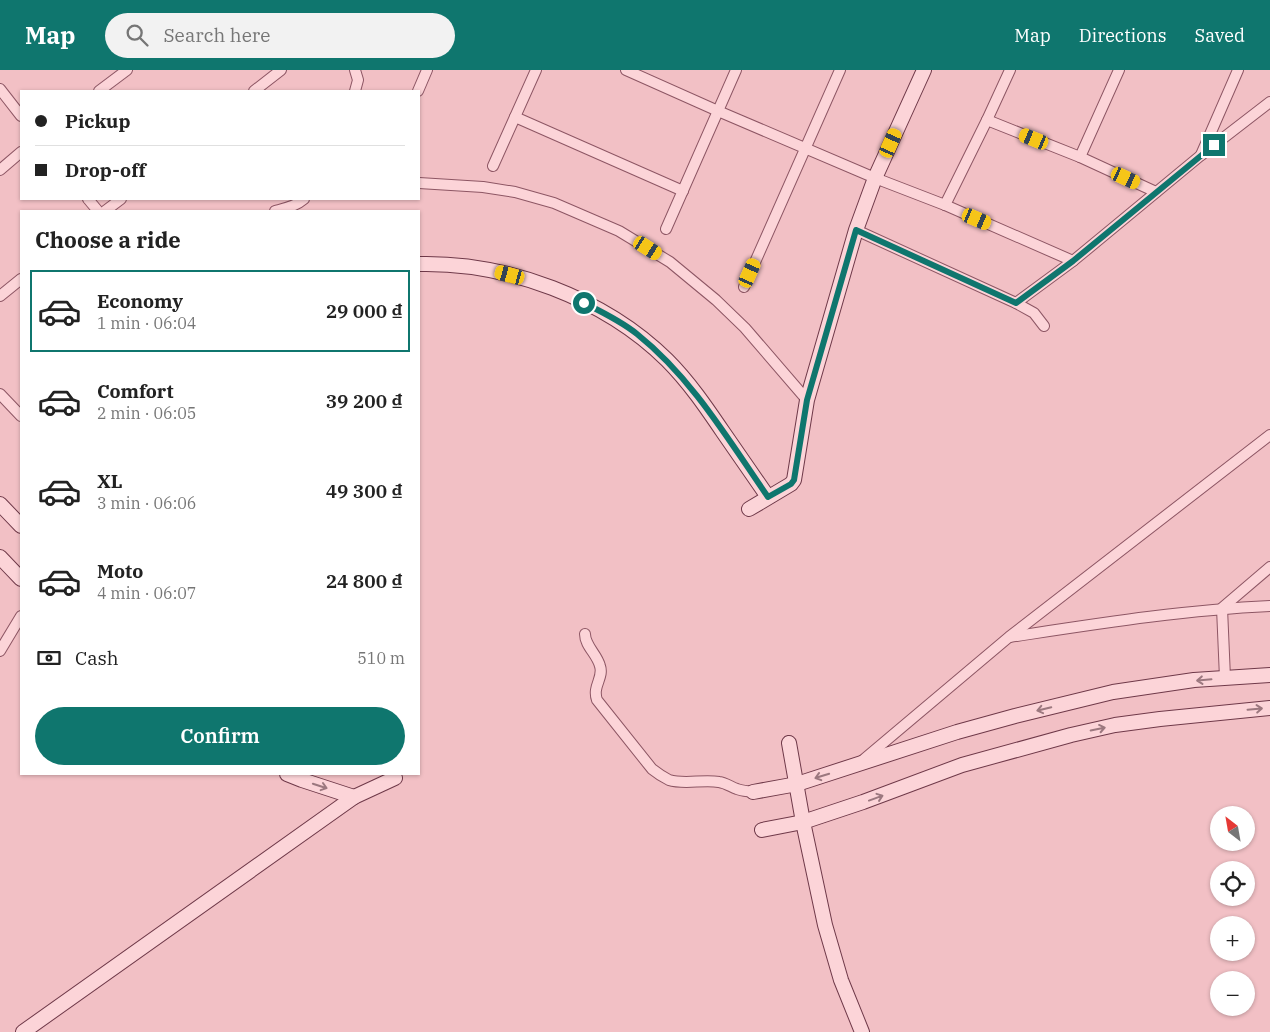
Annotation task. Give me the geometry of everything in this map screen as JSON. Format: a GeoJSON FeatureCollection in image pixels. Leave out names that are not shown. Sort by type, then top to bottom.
{"type":"FeatureCollection","features":[{"type":"Feature","properties":{"kind":"street"},"geometry":{"type":"LineString","coordinates":[[101,90],[127,70]]}},
{"type":"Feature","properties":{"kind":"street"},"geometry":{"type":"LineString","coordinates":[[255,90],[281,70]]}},
{"type":"Feature","properties":{"kind":"street"},"geometry":{"type":"LineString","coordinates":[[354,90],[358,80],[355,70]]}},
{"type":"Feature","properties":{"kind":"street"},"geometry":{"type":"LineString","coordinates":[[418,90],[428,70]]}},
{"type":"Feature","properties":{"kind":"street"},"geometry":{"type":"LineString","coordinates":[[493,166],[536,70]]}},
{"type":"Feature","properties":{"kind":"street"},"geometry":{"type":"LineString","coordinates":[[666,229],[736,70]]}},
{"type":"Feature","properties":{"kind":"street"},"geometry":{"type":"LineString","coordinates":[[744,287],[840,70]]}},
{"type":"Feature","properties":{"kind":"street"},"geometry":{"type":"LineString","coordinates":[[749,509],[791,484],[794,480],[807,400],[856,230],[876,178],[924,70]]}},
{"type":"Feature","properties":{"kind":"street"},"geometry":{"type":"LineString","coordinates":[[945,205],[1010,70]]}},
{"type":"Feature","properties":{"kind":"street"},"geometry":{"type":"LineString","coordinates":[[1080,157],[1119,70]]}},
{"type":"Feature","properties":{"kind":"street"},"geometry":{"type":"LineString","coordinates":[[1200,156],[1238,70]]}},
{"type":"Feature","properties":{"kind":"street"},"geometry":{"type":"LineString","coordinates":[[629,71],[718,111],[945,205],[1073,261]]}},
{"type":"Feature","properties":{"kind":"street"},"geometry":{"type":"LineString","coordinates":[[0,89],[20,115]]}},
{"type":"Feature","properties":{"kind":"street"},"geometry":{"type":"LineString","coordinates":[[1016,303],[1073,261],[1200,156],[1270,102]]}},
{"type":"Feature","properties":{"kind":"street"},"geometry":{"type":"LineString","coordinates":[[515,117],[683,191]]}},
{"type":"Feature","properties":{"kind":"street"},"geometry":{"type":"LineString","coordinates":[[987,120],[1080,157],[1156,192]]}},
{"type":"Feature","properties":{"kind":"street"},"geometry":{"type":"LineString","coordinates":[[0,170],[20,153]]}},
{"type":"Feature","properties":{"kind":"street"},"geometry":{"type":"LineString","coordinates":[[420,183],[483,187],[515,192],[554,203],[619,231],[670,262],[716,300],[745,328],[807,400]]}},
{"type":"Feature","properties":{"kind":"street"},"geometry":{"type":"LineString","coordinates":[[89,200],[97,210]]}},
{"type":"Feature","properties":{"kind":"street"},"geometry":{"type":"LineString","coordinates":[[106,210],[119,200]]}},
{"type":"Feature","properties":{"kind":"street"},"geometry":{"type":"LineString","coordinates":[[279,210],[294,206],[303,200]]}},
{"type":"Feature","properties":{"kind":"street"},"geometry":{"type":"LineString","coordinates":[[856,230],[1016,303],[1034,313],[1044,326]]}},
{"type":"Feature","properties":{"kind":"street"},"geometry":{"type":"LineString","coordinates":[[420,264],[451,265],[492,270],[545,285],[626,326],[667,360],[692,388],[768,497]]}},
{"type":"Feature","properties":{"kind":"street"},"geometry":{"type":"LineString","coordinates":[[0,296],[20,280]]}},
{"type":"Feature","properties":{"kind":"street"},"geometry":{"type":"LineString","coordinates":[[0,394],[20,415]]}},
{"type":"Feature","properties":{"kind":"street"},"geometry":{"type":"LineString","coordinates":[[856,765],[1009,637],[1270,434]]}},
{"type":"Feature","properties":{"kind":"street"},"geometry":{"type":"LineString","coordinates":[[0,504],[20,525]]}},
{"type":"Feature","properties":{"kind":"street"},"geometry":{"type":"LineString","coordinates":[[0,557],[20,578]]}},
{"type":"Feature","properties":{"kind":"street"},"geometry":{"type":"LineString","coordinates":[[1222,608],[1270,567]]}},
{"type":"Feature","properties":{"kind":"street"},"geometry":{"type":"LineString","coordinates":[[1009,637],[1105,622],[1222,608],[1270,606]]}},
{"type":"Feature","properties":{"kind":"street"},"geometry":{"type":"LineString","coordinates":[[1222,608],[1225,678]]}},
{"type":"Feature","properties":{"kind":"street"},"geometry":{"type":"LineString","coordinates":[[0,651],[20,618]]}},
{"type":"Feature","properties":{"kind":"street"},"geometry":{"type":"LineString","coordinates":[[585,634],[585,640],[600,665],[600,676],[595,690],[597,700],[652,769],[663,777],[678,782],[711,781],[753,792],[797,784],[957,732],[1095,696],[1122,690],[1194,680],[1270,675]]}},
{"type":"Feature","properties":{"kind":"street"},"geometry":{"type":"LineString","coordinates":[[762,830],[803,822],[962,765],[1071,735],[1115,725],[1270,708]]}},
{"type":"Feature","properties":{"kind":"street"},"geometry":{"type":"LineString","coordinates":[[789,743],[803,822],[825,925],[841,980],[862,1032]]}},
{"type":"Feature","properties":{"kind":"street"},"geometry":{"type":"LineString","coordinates":[[290,775],[354,798]]}},
{"type":"Feature","properties":{"kind":"street"},"geometry":{"type":"LineString","coordinates":[[23,1032],[354,798],[395,778],[384,775]]}},
{"type":"Feature","properties":{"kind":"route"},"geometry":{"type":"LineString","coordinates":[[584,303],[626,326],[667,360],[701,400],[768,497],[791,484],[796,475],[807,400],[856,230],[1016,303],[1073,261],[1214,145]]}}]}
